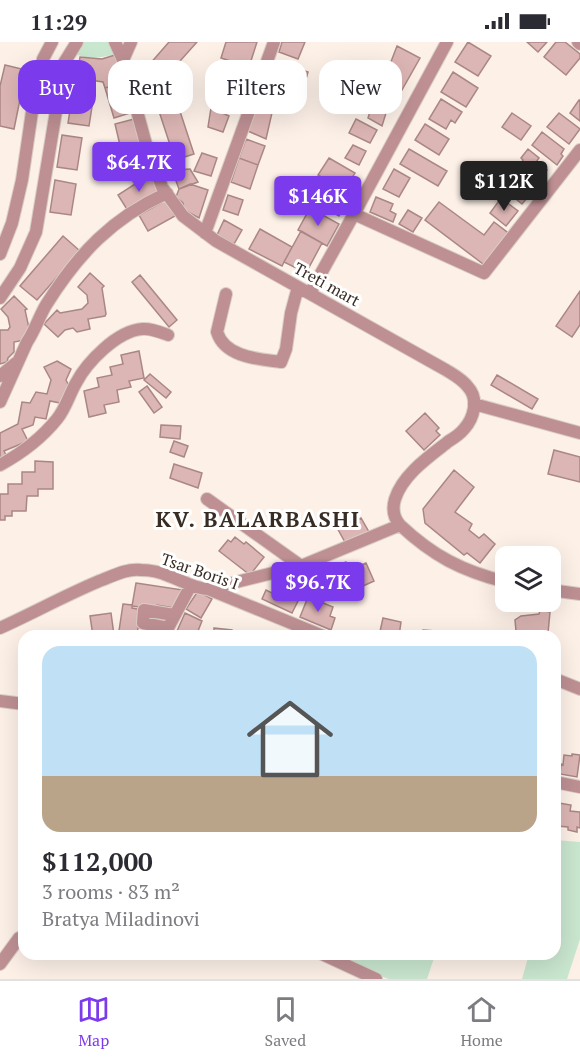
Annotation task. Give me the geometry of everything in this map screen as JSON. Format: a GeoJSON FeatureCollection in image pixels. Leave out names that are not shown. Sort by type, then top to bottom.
{"type":"FeatureCollection","features":[{"type":"Feature","properties":{"kind":"street"},"geometry":{"type":"LineString","coordinates":[[0,254],[11,229],[43,59],[52,42]]}},
{"type":"Feature","properties":{"kind":"street"},"geometry":{"type":"LineString","coordinates":[[66,60],[77,42]]}},
{"type":"Feature","properties":{"kind":"street","name":"Treti mart"},"geometry":{"type":"LineString","coordinates":[[115,42],[123,60]]}},
{"type":"Feature","properties":{"kind":"street"},"geometry":{"type":"LineString","coordinates":[[123,60],[131,42]]}},
{"type":"Feature","properties":{"kind":"street"},"geometry":{"type":"LineString","coordinates":[[205,233],[274,42]]}},
{"type":"Feature","properties":{"kind":"street"},"geometry":{"type":"LineString","coordinates":[[226,294],[217,333],[218,338],[227,347],[249,358],[281,362],[291,312],[354,214],[447,42]]}},
{"type":"Feature","properties":{"kind":"street"},"geometry":{"type":"LineString","coordinates":[[43,59],[48,60]]}},
{"type":"Feature","properties":{"kind":"street"},"geometry":{"type":"LineString","coordinates":[[0,298],[20,268],[36,232],[56,114]]}},
{"type":"Feature","properties":{"kind":"street","name":"Treti mart"},"geometry":{"type":"LineString","coordinates":[[138,114],[162,186],[183,216],[216,241],[423,356],[460,379],[471,389],[474,404]]}},
{"type":"Feature","properties":{"kind":"street"},"geometry":{"type":"LineString","coordinates":[[354,214],[484,273],[580,150]]}},
{"type":"Feature","properties":{"kind":"street"},"geometry":{"type":"LineString","coordinates":[[0,402],[44,308],[69,271],[87,250],[124,216],[167,193]]}},
{"type":"Feature","properties":{"kind":"street"},"geometry":{"type":"LineString","coordinates":[[0,465],[38,440],[67,405],[74,385],[82,372],[111,343],[122,336],[142,329],[168,335]]}},
{"type":"Feature","properties":{"kind":"street"},"geometry":{"type":"LineString","coordinates":[[0,376],[17,363]]}},
{"type":"Feature","properties":{"kind":"street"},"geometry":{"type":"LineString","coordinates":[[495,579],[455,565],[429,549],[400,525],[393,509],[400,488],[415,470],[464,429],[473,414],[474,404],[580,433]]}},
{"type":"Feature","properties":{"kind":"street"},"geometry":{"type":"LineString","coordinates":[[207,499],[301,566]]}},
{"type":"Feature","properties":{"kind":"street"},"geometry":{"type":"LineString","coordinates":[[208,589],[301,566],[400,525]]}},
{"type":"Feature","properties":{"kind":"street","name":"Tsar Boris I"},"geometry":{"type":"LineString","coordinates":[[0,628],[71,594],[126,571],[140,569],[166,574],[191,585],[208,589],[308,630]]}},
{"type":"Feature","properties":{"kind":"street"},"geometry":{"type":"LineString","coordinates":[[174,615],[191,585]]}},
{"type":"Feature","properties":{"kind":"street"},"geometry":{"type":"LineString","coordinates":[[561,591],[580,594]]}},
{"type":"Feature","properties":{"kind":"street"},"geometry":{"type":"LineString","coordinates":[[561,681],[580,689]]}},
{"type":"Feature","properties":{"kind":"street"},"geometry":{"type":"LineString","coordinates":[[0,701],[18,703]]}},
{"type":"Feature","properties":{"kind":"street"},"geometry":{"type":"LineString","coordinates":[[561,783],[580,787]]}},
{"type":"Feature","properties":{"kind":"street"},"geometry":{"type":"LineString","coordinates":[[0,964],[18,939]]}},
{"type":"Feature","properties":{"kind":"street"},"geometry":{"type":"LineString","coordinates":[[335,960],[376,979]]}},
{"type":"Feature","properties":{"kind":"green space"},"geometry":{"type":"Polygon","coordinates":[[[82,42],[113,42],[117,54],[90,57],[75,54],[82,42]]]}},
{"type":"Feature","properties":{"kind":"green space"},"geometry":{"type":"Polygon","coordinates":[[[561,840],[580,842],[580,939],[567,979],[522,979],[527,960],[561,960],[561,840]]]}},
{"type":"Feature","properties":{"kind":"green space"},"geometry":{"type":"Polygon","coordinates":[[[344,960],[433,960],[427,979],[389,979],[344,960]]]}},
{"type":"Feature","properties":{"kind":"building"},"geometry":{"type":"Polygon","coordinates":[[[169,42],[197,42],[181,60],[153,60],[169,42]]]}},
{"type":"Feature","properties":{"kind":"building"},"geometry":{"type":"Polygon","coordinates":[[[226,42],[257,42],[251,60],[221,58],[226,42]]]}},
{"type":"Feature","properties":{"kind":"building"},"geometry":{"type":"Polygon","coordinates":[[[282,42],[305,42],[298,59],[279,52],[282,42]]]}},
{"type":"Feature","properties":{"kind":"building"},"geometry":{"type":"Polygon","coordinates":[[[468,42],[491,56],[478,76],[455,62],[468,42]]]}},
{"type":"Feature","properties":{"kind":"building"},"geometry":{"type":"Polygon","coordinates":[[[527,42],[547,42],[538,52],[527,42]]]}},
{"type":"Feature","properties":{"kind":"building"},"geometry":{"type":"Polygon","coordinates":[[[556,42],[565,42],[580,54],[580,58],[566,75],[544,57],[556,42]]]}},
{"type":"Feature","properties":{"kind":"building"},"geometry":{"type":"Polygon","coordinates":[[[397,46],[420,58],[402,90],[402,60],[392,60],[397,46]]]}},
{"type":"Feature","properties":{"kind":"building"},"geometry":{"type":"Polygon","coordinates":[[[115,55],[117,60],[108,60],[108,87],[105,88],[103,82],[96,81],[96,60],[80,60],[80,57],[102,59],[115,55]]]}},
{"type":"Feature","properties":{"kind":"building"},"geometry":{"type":"Polygon","coordinates":[[[5,65],[18,68],[18,109],[14,129],[0,126],[0,86],[5,65]]]}},
{"type":"Feature","properties":{"kind":"building"},"geometry":{"type":"Polygon","coordinates":[[[453,72],[478,88],[466,107],[441,92],[453,72]]]}},
{"type":"Feature","properties":{"kind":"building"},"geometry":{"type":"Polygon","coordinates":[[[441,99],[462,112],[455,123],[451,120],[446,129],[429,119],[441,99]]]}},
{"type":"Feature","properties":{"kind":"building"},"geometry":{"type":"Polygon","coordinates":[[[580,100],[580,121],[570,113],[580,100]]]}},
{"type":"Feature","properties":{"kind":"building"},"geometry":{"type":"Polygon","coordinates":[[[512,113],[531,126],[521,140],[502,127],[512,113]]]}},
{"type":"Feature","properties":{"kind":"building"},"geometry":{"type":"Polygon","coordinates":[[[559,113],[580,129],[569,144],[547,127],[559,113]]]}},
{"type":"Feature","properties":{"kind":"building"},"geometry":{"type":"Polygon","coordinates":[[[69,114],[91,114],[89,126],[68,123],[69,114]]]}},
{"type":"Feature","properties":{"kind":"building"},"geometry":{"type":"Polygon","coordinates":[[[113,114],[127,114],[114,118],[113,114]]]}},
{"type":"Feature","properties":{"kind":"building"},"geometry":{"type":"Polygon","coordinates":[[[160,114],[181,114],[194,154],[175,160],[160,114]]]}},
{"type":"Feature","properties":{"kind":"building"},"geometry":{"type":"Polygon","coordinates":[[[210,114],[229,116],[223,132],[208,127],[210,114]]]}},
{"type":"Feature","properties":{"kind":"building"},"geometry":{"type":"Polygon","coordinates":[[[254,114],[272,114],[266,139],[248,131],[254,114]]]}},
{"type":"Feature","properties":{"kind":"building"},"geometry":{"type":"Polygon","coordinates":[[[369,114],[386,114],[382,126],[368,118],[369,114]]]}},
{"type":"Feature","properties":{"kind":"building"},"geometry":{"type":"Polygon","coordinates":[[[138,118],[146,150],[137,153],[142,172],[120,177],[115,160],[123,158],[115,124],[138,118]]]}},
{"type":"Feature","properties":{"kind":"building"},"geometry":{"type":"Polygon","coordinates":[[[356,119],[377,130],[370,143],[349,133],[356,119]]]}},
{"type":"Feature","properties":{"kind":"building"},"geometry":{"type":"Polygon","coordinates":[[[425,124],[449,139],[439,155],[415,140],[425,124]]]}},
{"type":"Feature","properties":{"kind":"building"},"geometry":{"type":"Polygon","coordinates":[[[542,132],[564,149],[561,154],[563,156],[557,165],[532,145],[542,132]]]}},
{"type":"Feature","properties":{"kind":"building"},"geometry":{"type":"Polygon","coordinates":[[[62,135],[82,138],[77,170],[57,167],[62,135]]]}},
{"type":"Feature","properties":{"kind":"building"},"geometry":{"type":"Polygon","coordinates":[[[246,139],[265,146],[258,165],[239,158],[246,139]]]}},
{"type":"Feature","properties":{"kind":"building"},"geometry":{"type":"Polygon","coordinates":[[[353,145],[366,151],[359,165],[345,158],[353,145]]]}},
{"type":"Feature","properties":{"kind":"building"},"geometry":{"type":"Polygon","coordinates":[[[409,149],[447,171],[438,186],[400,164],[409,149]]]}},
{"type":"Feature","properties":{"kind":"building"},"geometry":{"type":"Polygon","coordinates":[[[528,149],[539,158],[536,162],[547,170],[538,182],[518,167],[528,149]]]}},
{"type":"Feature","properties":{"kind":"building"},"geometry":{"type":"Polygon","coordinates":[[[202,153],[217,158],[211,176],[194,171],[202,153]]]}},
{"type":"Feature","properties":{"kind":"building"},"geometry":{"type":"Polygon","coordinates":[[[239,158],[258,165],[250,189],[231,182],[239,158]]]}},
{"type":"Feature","properties":{"kind":"building"},"geometry":{"type":"Polygon","coordinates":[[[329,158],[355,173],[344,191],[318,175],[329,158]]]}},
{"type":"Feature","properties":{"kind":"building"},"geometry":{"type":"Polygon","coordinates":[[[190,169],[198,182],[179,189],[172,170],[190,169]]]}},
{"type":"Feature","properties":{"kind":"building"},"geometry":{"type":"Polygon","coordinates":[[[394,169],[410,178],[399,197],[383,189],[394,169]]]}},
{"type":"Feature","properties":{"kind":"building"},"geometry":{"type":"Polygon","coordinates":[[[149,175],[160,191],[128,211],[118,195],[149,175]]]}},
{"type":"Feature","properties":{"kind":"building"},"geometry":{"type":"Polygon","coordinates":[[[515,179],[532,192],[522,204],[506,191],[515,179]]]}},
{"type":"Feature","properties":{"kind":"building"},"geometry":{"type":"Polygon","coordinates":[[[55,180],[76,184],[71,215],[50,212],[55,180]]]}},
{"type":"Feature","properties":{"kind":"building"},"geometry":{"type":"Polygon","coordinates":[[[190,184],[208,190],[199,218],[184,210],[183,203],[176,197],[179,189],[190,184]]]}},
{"type":"Feature","properties":{"kind":"building"},"geometry":{"type":"Polygon","coordinates":[[[325,186],[349,198],[339,216],[312,201],[325,186]]]}},
{"type":"Feature","properties":{"kind":"building"},"geometry":{"type":"Polygon","coordinates":[[[228,195],[243,200],[238,215],[223,210],[228,195]]]}},
{"type":"Feature","properties":{"kind":"building"},"geometry":{"type":"Polygon","coordinates":[[[376,197],[393,204],[390,211],[396,214],[393,222],[370,212],[376,197]]]}},
{"type":"Feature","properties":{"kind":"building"},"geometry":{"type":"Polygon","coordinates":[[[501,198],[518,211],[506,226],[490,213],[501,198]]]}},
{"type":"Feature","properties":{"kind":"building"},"geometry":{"type":"Polygon","coordinates":[[[166,200],[175,216],[148,231],[139,215],[166,200]]]}},
{"type":"Feature","properties":{"kind":"building"},"geometry":{"type":"Polygon","coordinates":[[[439,202],[484,235],[494,222],[511,235],[487,267],[425,220],[439,202]]]}},
{"type":"Feature","properties":{"kind":"building"},"geometry":{"type":"Polygon","coordinates":[[[310,208],[339,224],[327,246],[298,230],[310,208]]]}},
{"type":"Feature","properties":{"kind":"building"},"geometry":{"type":"Polygon","coordinates":[[[408,210],[422,218],[413,232],[399,224],[408,210]]]}},
{"type":"Feature","properties":{"kind":"building"},"geometry":{"type":"Polygon","coordinates":[[[224,220],[242,230],[234,244],[217,235],[224,220]]]}},
{"type":"Feature","properties":{"kind":"building"},"geometry":{"type":"Polygon","coordinates":[[[260,229],[292,247],[282,266],[249,249],[260,229]]]}},
{"type":"Feature","properties":{"kind":"building"},"geometry":{"type":"Polygon","coordinates":[[[301,231],[322,243],[306,273],[284,262],[301,231]]]}},
{"type":"Feature","properties":{"kind":"building"},"geometry":{"type":"Polygon","coordinates":[[[63,236],[80,251],[37,300],[20,286],[63,236]]]}},
{"type":"Feature","properties":{"kind":"building"},"geometry":{"type":"Polygon","coordinates":[[[90,273],[104,286],[102,288],[105,316],[88,319],[90,329],[77,332],[73,328],[65,330],[58,337],[44,324],[57,310],[60,313],[82,309],[88,303],[87,295],[78,287],[90,273]]]}},
{"type":"Feature","properties":{"kind":"building"},"geometry":{"type":"Polygon","coordinates":[[[140,275],[177,320],[169,327],[132,282],[140,275]]]}},
{"type":"Feature","properties":{"kind":"building"},"geometry":{"type":"Polygon","coordinates":[[[580,291],[580,325],[572,337],[556,326],[580,291]]]}},
{"type":"Feature","properties":{"kind":"building"},"geometry":{"type":"Polygon","coordinates":[[[14,296],[27,309],[25,310],[31,337],[14,342],[14,352],[7,362],[0,364],[0,330],[8,330],[10,327],[8,317],[1,309],[14,296]]]}},
{"type":"Feature","properties":{"kind":"building"},"geometry":{"type":"Polygon","coordinates":[[[139,351],[144,378],[129,381],[131,387],[117,390],[119,402],[104,405],[106,413],[89,417],[84,391],[99,387],[97,378],[112,375],[110,367],[123,364],[121,355],[139,351]]]}},
{"type":"Feature","properties":{"kind":"building"},"geometry":{"type":"Polygon","coordinates":[[[57,361],[71,369],[66,380],[68,384],[65,404],[50,401],[46,419],[35,417],[33,425],[22,429],[28,441],[4,451],[6,455],[3,460],[0,459],[0,433],[18,424],[22,402],[30,403],[36,392],[47,394],[51,380],[44,367],[57,361]]]}},
{"type":"Feature","properties":{"kind":"building"},"geometry":{"type":"Polygon","coordinates":[[[150,374],[171,392],[166,398],[144,380],[150,374]]]}},
{"type":"Feature","properties":{"kind":"building"},"geometry":{"type":"Polygon","coordinates":[[[497,375],[538,399],[532,409],[491,385],[497,375]]]}},
{"type":"Feature","properties":{"kind":"building"},"geometry":{"type":"Polygon","coordinates":[[[147,386],[162,407],[154,413],[139,392],[147,386]]]}},
{"type":"Feature","properties":{"kind":"building"},"geometry":{"type":"Polygon","coordinates":[[[425,413],[439,428],[436,431],[440,435],[424,450],[406,431],[425,413]]]}},
{"type":"Feature","properties":{"kind":"building"},"geometry":{"type":"Polygon","coordinates":[[[161,425],[181,426],[180,439],[160,437],[161,425]]]}},
{"type":"Feature","properties":{"kind":"building"},"geometry":{"type":"Polygon","coordinates":[[[174,441],[188,446],[184,457],[170,452],[174,441]]]}},
{"type":"Feature","properties":{"kind":"building"},"geometry":{"type":"Polygon","coordinates":[[[554,450],[580,457],[580,482],[548,474],[554,450]]]}},
{"type":"Feature","properties":{"kind":"building"},"geometry":{"type":"Polygon","coordinates":[[[35,461],[53,462],[53,489],[38,489],[38,496],[27,496],[26,511],[12,511],[12,516],[5,516],[5,520],[0,520],[0,494],[8,494],[8,484],[22,484],[22,472],[35,472],[35,461]]]}},
{"type":"Feature","properties":{"kind":"building"},"geometry":{"type":"Polygon","coordinates":[[[174,464],[202,473],[198,488],[170,478],[174,464]]]}},
{"type":"Feature","properties":{"kind":"building"},"geometry":{"type":"Polygon","coordinates":[[[454,470],[474,487],[455,512],[472,524],[469,530],[479,538],[484,534],[495,544],[480,563],[467,553],[464,555],[425,523],[423,509],[454,470]]]}},
{"type":"Feature","properties":{"kind":"building"},"geometry":{"type":"Polygon","coordinates":[[[347,517],[351,523],[361,518],[369,532],[346,544],[335,524],[347,517]]]}},
{"type":"Feature","properties":{"kind":"building"},"geometry":{"type":"Polygon","coordinates":[[[235,537],[244,544],[246,542],[264,557],[250,575],[219,551],[228,540],[231,542],[235,537]]]}},
{"type":"Feature","properties":{"kind":"building"},"geometry":{"type":"Polygon","coordinates":[[[346,562],[349,570],[366,563],[374,581],[352,591],[350,584],[339,589],[330,568],[346,562]]]}},
{"type":"Feature","properties":{"kind":"building"},"geometry":{"type":"Polygon","coordinates":[[[136,583],[183,590],[174,608],[157,605],[156,609],[132,606],[136,583]]]}},
{"type":"Feature","properties":{"kind":"building"},"geometry":{"type":"Polygon","coordinates":[[[278,586],[290,592],[293,586],[300,589],[296,598],[299,599],[292,613],[262,599],[266,590],[274,594],[278,586]]]}},
{"type":"Feature","properties":{"kind":"building"},"geometry":{"type":"Polygon","coordinates":[[[198,591],[212,599],[201,618],[186,609],[198,591]]]}},
{"type":"Feature","properties":{"kind":"building"},"geometry":{"type":"Polygon","coordinates":[[[308,597],[333,607],[330,616],[335,618],[331,630],[300,617],[308,597]]]}},
{"type":"Feature","properties":{"kind":"building"},"geometry":{"type":"Polygon","coordinates":[[[123,604],[143,610],[138,630],[119,630],[123,604]]]}},
{"type":"Feature","properties":{"kind":"building"},"geometry":{"type":"Polygon","coordinates":[[[550,612],[548,630],[516,630],[515,620],[521,616],[550,612]]]}},
{"type":"Feature","properties":{"kind":"building"},"geometry":{"type":"Polygon","coordinates":[[[111,613],[113,630],[92,630],[90,616],[111,613]]]}},
{"type":"Feature","properties":{"kind":"building"},"geometry":{"type":"Polygon","coordinates":[[[185,613],[202,621],[198,630],[177,630],[185,613]]]}},
{"type":"Feature","properties":{"kind":"building"},"geometry":{"type":"Polygon","coordinates":[[[383,618],[401,622],[400,630],[380,630],[383,618]]]}},
{"type":"Feature","properties":{"kind":"building"},"geometry":{"type":"Polygon","coordinates":[[[572,754],[580,755],[577,777],[561,774],[564,755],[572,756],[572,754]]]}},
{"type":"Feature","properties":{"kind":"building"},"geometry":{"type":"Polygon","coordinates":[[[561,803],[571,805],[570,811],[580,812],[580,828],[577,827],[577,832],[568,830],[568,827],[561,826],[561,803]]]}},
{"type":"Feature","properties":{"kind":"district","name":"KV. BALARBASHI"},"geometry":{"type":"Point","coordinates":[258,519]}}]}
